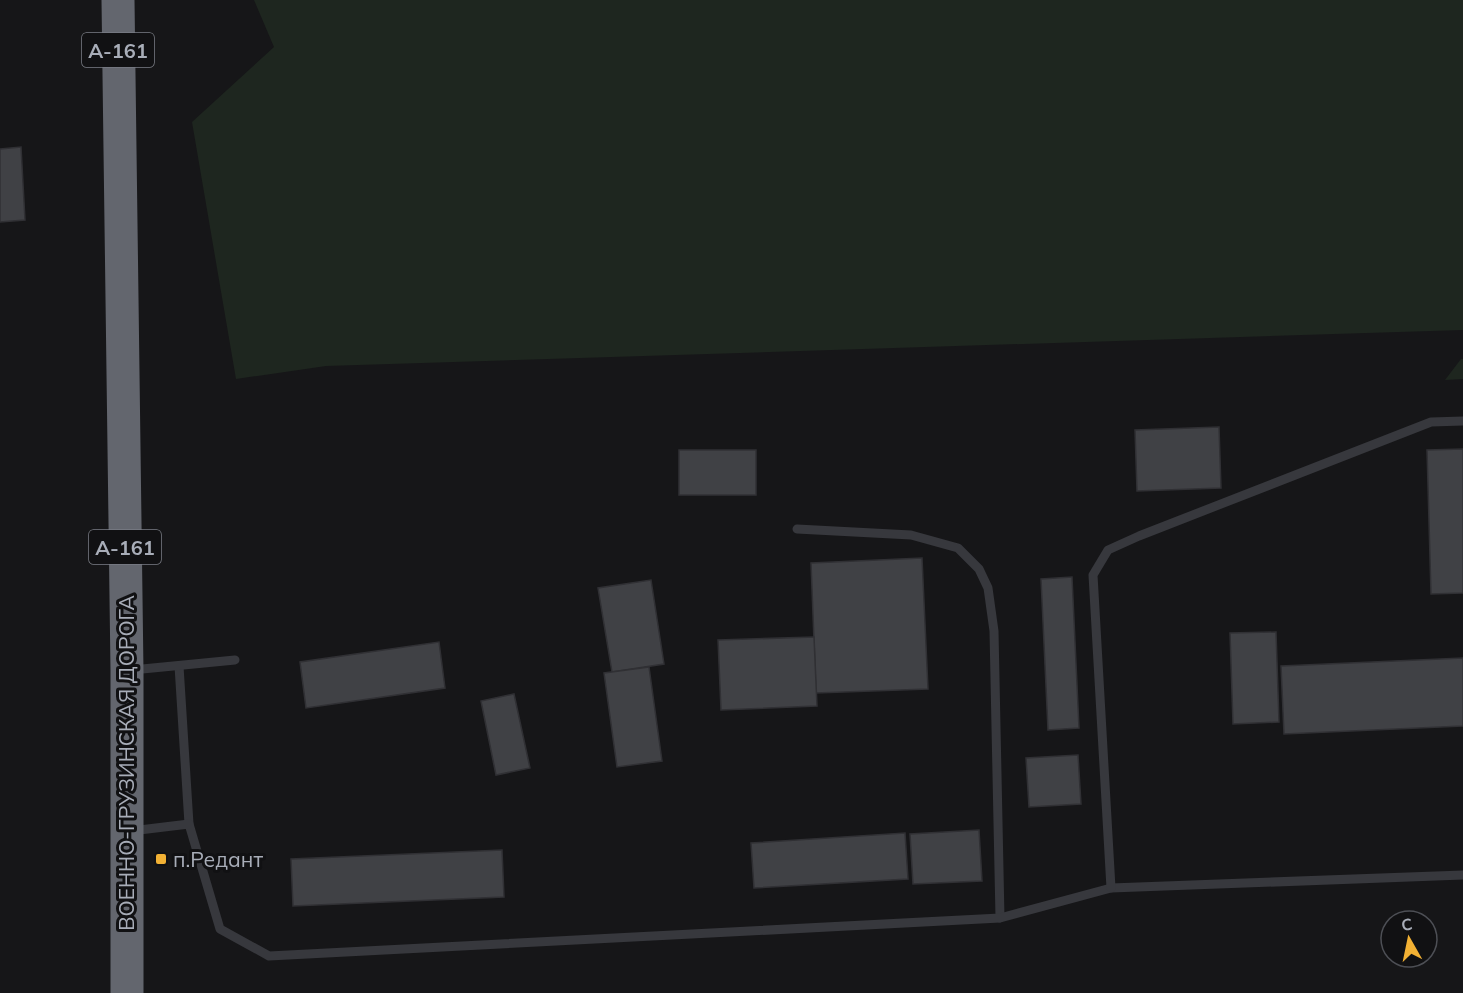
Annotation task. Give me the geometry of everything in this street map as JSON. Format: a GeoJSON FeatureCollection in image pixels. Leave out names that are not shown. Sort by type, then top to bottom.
{"type":"FeatureCollection","features":[{"type":"Feature","properties":{"kind":"highway","name":"ВОЕННО-ГРУЗИНСКАЯ ДОРОГА"},"geometry":{"type":"LineString","coordinates":[[118,0],[127,671],[127,993]]}},
{"type":"Feature","properties":{"kind":"lane"},"geometry":{"type":"LineString","coordinates":[[1111,888],[1093,574],[1108,550],[1431,422],[1463,420]]}},
{"type":"Feature","properties":{"kind":"lane"},"geometry":{"type":"LineString","coordinates":[[797,529],[911,535],[958,548],[979,570],[988,588],[994,631],[1000,918]]}},
{"type":"Feature","properties":{"kind":"lane"},"geometry":{"type":"LineString","coordinates":[[127,671],[235,660]]}},
{"type":"Feature","properties":{"kind":"lane"},"geometry":{"type":"LineString","coordinates":[[179,666],[189,824],[220,929],[269,956],[1000,918],[1111,888],[1463,874]]}},
{"type":"Feature","properties":{"kind":"lane"},"geometry":{"type":"LineString","coordinates":[[126,832],[189,824]]}},
{"type":"Feature","properties":{"kind":"shaded area"},"geometry":{"type":"Polygon","coordinates":[[[254,0],[1463,0],[1463,330],[326,366],[236,379],[192,122],[274,47],[254,0]]]}},
{"type":"Feature","properties":{"kind":"shaded area"},"geometry":{"type":"Polygon","coordinates":[[[1463,359],[1463,379],[1445,380],[1463,359]]]}},
{"type":"Feature","properties":{"kind":"building"},"geometry":{"type":"Polygon","coordinates":[[[21,147],[25,220],[0,222],[0,149],[21,147]]]}},
{"type":"Feature","properties":{"kind":"building"},"geometry":{"type":"Polygon","coordinates":[[[1219,427],[1221,488],[1137,491],[1135,430],[1219,427]]]}},
{"type":"Feature","properties":{"kind":"building"},"geometry":{"type":"Polygon","coordinates":[[[1463,449],[1463,593],[1431,594],[1427,450],[1463,449]]]}},
{"type":"Feature","properties":{"kind":"building"},"geometry":{"type":"Polygon","coordinates":[[[679,450],[756,450],[756,495],[679,495],[679,450]]]}},
{"type":"Feature","properties":{"kind":"building"},"geometry":{"type":"Polygon","coordinates":[[[922,558],[928,689],[816,693],[811,563],[922,558]]]}},
{"type":"Feature","properties":{"kind":"building"},"geometry":{"type":"Polygon","coordinates":[[[1072,577],[1079,728],[1048,730],[1041,579],[1072,577]]]}},
{"type":"Feature","properties":{"kind":"building"},"geometry":{"type":"Polygon","coordinates":[[[651,580],[664,664],[612,672],[598,588],[651,580]]]}},
{"type":"Feature","properties":{"kind":"building"},"geometry":{"type":"Polygon","coordinates":[[[1276,632],[1279,722],[1233,724],[1230,633],[1276,632]]]}},
{"type":"Feature","properties":{"kind":"building"},"geometry":{"type":"Polygon","coordinates":[[[814,637],[817,706],[721,710],[718,640],[814,637]]]}},
{"type":"Feature","properties":{"kind":"building"},"geometry":{"type":"Polygon","coordinates":[[[439,642],[445,688],[306,708],[300,662],[439,642]]]}},
{"type":"Feature","properties":{"kind":"building"},"geometry":{"type":"Polygon","coordinates":[[[1463,658],[1463,726],[1284,734],[1281,666],[1463,658]]]}},
{"type":"Feature","properties":{"kind":"building"},"geometry":{"type":"Polygon","coordinates":[[[649,667],[662,761],[617,767],[604,673],[649,667]]]}},
{"type":"Feature","properties":{"kind":"building"},"geometry":{"type":"Polygon","coordinates":[[[514,694],[530,768],[496,775],[481,701],[514,694]]]}},
{"type":"Feature","properties":{"kind":"building"},"geometry":{"type":"Polygon","coordinates":[[[1078,755],[1081,804],[1029,807],[1026,758],[1078,755]]]}},
{"type":"Feature","properties":{"kind":"building"},"geometry":{"type":"Polygon","coordinates":[[[979,830],[982,881],[913,884],[910,834],[979,830]]]}},
{"type":"Feature","properties":{"kind":"building"},"geometry":{"type":"Polygon","coordinates":[[[905,833],[908,879],[754,888],[751,843],[905,833]]]}},
{"type":"Feature","properties":{"kind":"building"},"geometry":{"type":"Polygon","coordinates":[[[502,850],[504,897],[293,906],[291,859],[502,850]]]}},
{"type":"Feature","properties":{"kind":"place","name":"п.Редант"},"geometry":{"type":"Point","coordinates":[161,859]}}]}
